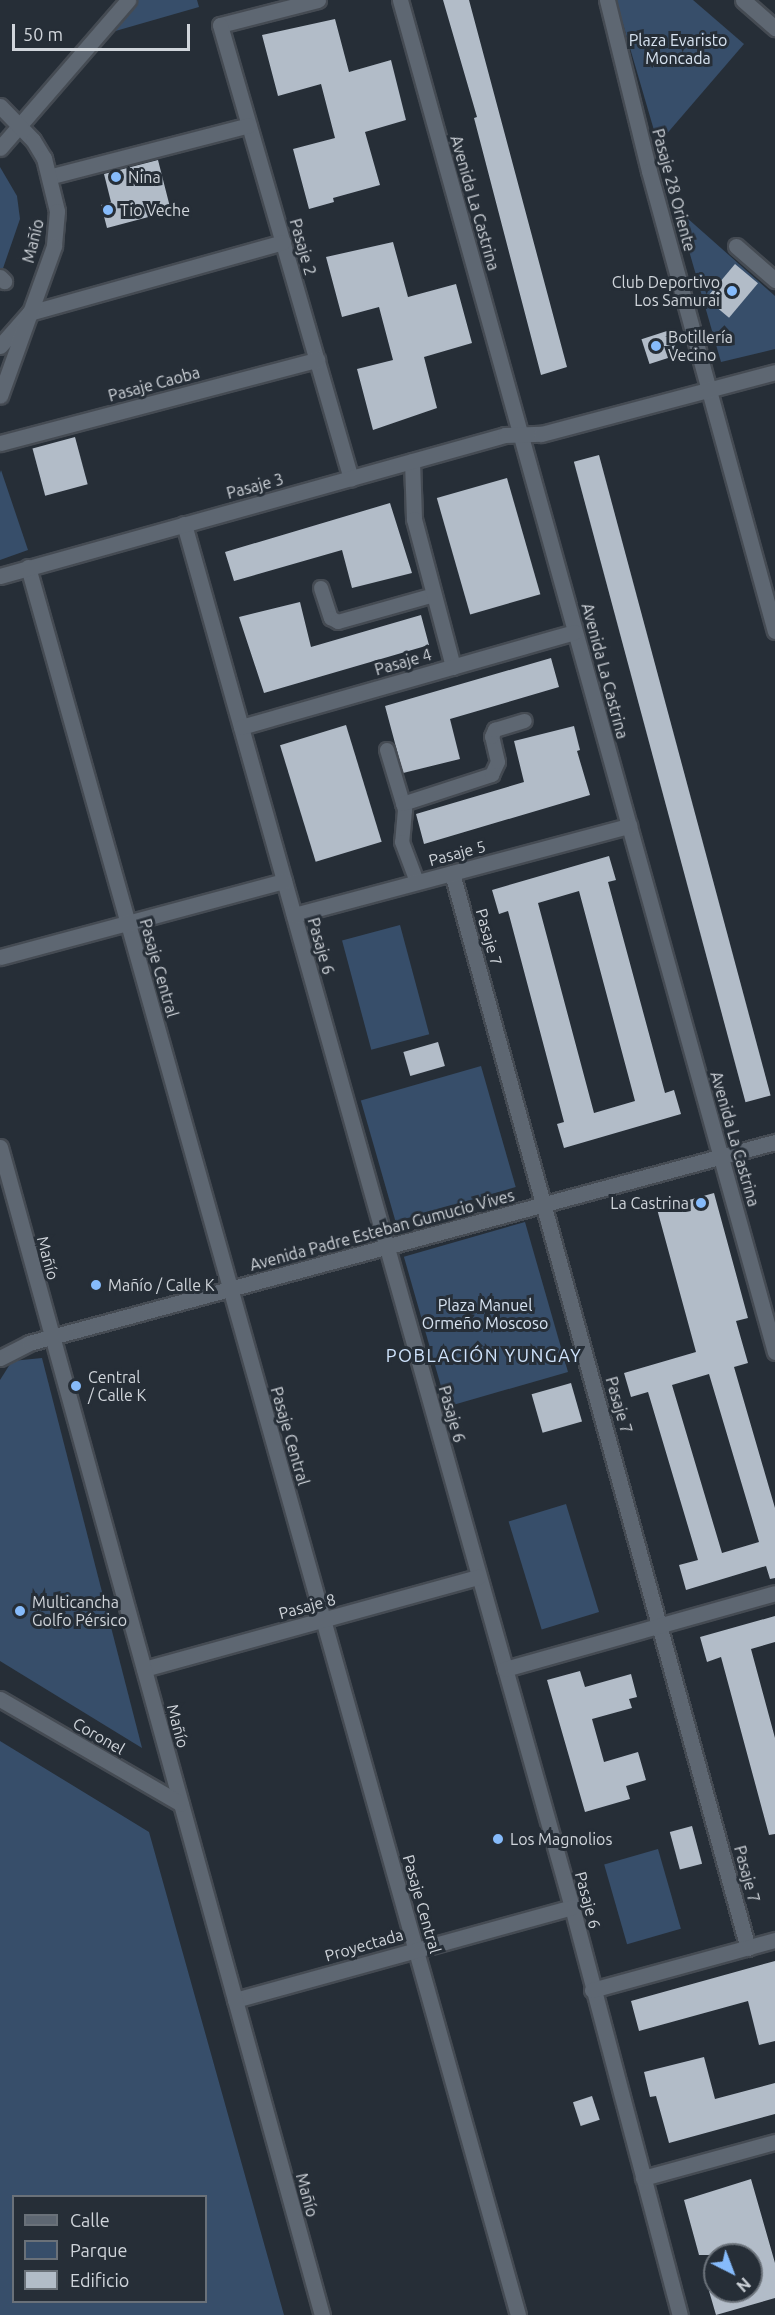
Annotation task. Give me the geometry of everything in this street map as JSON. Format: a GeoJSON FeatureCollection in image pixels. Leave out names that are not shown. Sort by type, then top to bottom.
{"type":"FeatureCollection","features":[{"type":"Feature","properties":{"kind":"street"},"geometry":{"type":"LineString","coordinates":[[0,148],[128,0]]}},
{"type":"Feature","properties":{"kind":"street","name":"Pasaje 2"},"geometry":{"type":"LineString","coordinates":[[318,0],[220,26],[351,478]]}},
{"type":"Feature","properties":{"kind":"street","name":"Avenida La Castrina"},"geometry":{"type":"LineString","coordinates":[[400,0],[775,1352]]}},
{"type":"Feature","properties":{"kind":"street","name":"Pasaje 28 Oriente"},"geometry":{"type":"LineString","coordinates":[[607,0],[775,631]]}},
{"type":"Feature","properties":{"kind":"street"},"geometry":{"type":"LineString","coordinates":[[743,0],[775,28]]}},
{"type":"Feature","properties":{"kind":"street","name":"Mañío"},"geometry":{"type":"LineString","coordinates":[[0,106],[33,140],[52,176],[57,228],[0,396]]}},
{"type":"Feature","properties":{"kind":"street"},"geometry":{"type":"LineString","coordinates":[[52,176],[249,125]]}},
{"type":"Feature","properties":{"kind":"street"},"geometry":{"type":"LineString","coordinates":[[0,346],[29,314],[283,242]]}},
{"type":"Feature","properties":{"kind":"street"},"geometry":{"type":"LineString","coordinates":[[736,246],[775,280]]}},
{"type":"Feature","properties":{"kind":"street","name":"Pasaje Caoba"},"geometry":{"type":"LineString","coordinates":[[0,443],[317,360]]}},
{"type":"Feature","properties":{"kind":"street","name":"Pasaje 3"},"geometry":{"type":"LineString","coordinates":[[0,576],[505,435],[541,434],[775,372]]}},
{"type":"Feature","properties":{"kind":"street"},"geometry":{"type":"LineString","coordinates":[[412,461],[414,519],[453,667]]}},
{"type":"Feature","properties":{"kind":"street","name":"Pasaje 6"},"geometry":{"type":"LineString","coordinates":[[184,524],[572,1907],[592,1990],[680,2315]]}},
{"type":"Feature","properties":{"kind":"street","name":"Pasaje Central"},"geometry":{"type":"LineString","coordinates":[[28,567],[518,2315]]}},
{"type":"Feature","properties":{"kind":"street","name":"Pasaje 4"},"geometry":{"type":"LineString","coordinates":[[241,727],[575,633]]}},
{"type":"Feature","properties":{"kind":"street","name":"Pasaje 5"},"geometry":{"type":"LineString","coordinates":[[294,915],[629,826]]}},
{"type":"Feature","properties":{"kind":"street","name":"Pasaje 7"},"geometry":{"type":"LineString","coordinates":[[452,873],[662,1625],[748,1948]]}},
{"type":"Feature","properties":{"kind":"street"},"geometry":{"type":"LineString","coordinates":[[0,957],[284,881]]}},
{"type":"Feature","properties":{"kind":"street","name":"Avenida Padre Esteban Gumucio Vives"},"geometry":{"type":"LineString","coordinates":[[0,1358],[16,1348],[775,1142]]}},
{"type":"Feature","properties":{"kind":"street","name":"Mañío"},"geometry":{"type":"LineString","coordinates":[[0,1147],[322,2315]]}},
{"type":"Feature","properties":{"kind":"street","name":"Pasaje 8"},"geometry":{"type":"LineString","coordinates":[[144,1669],[479,1577]]}},
{"type":"Feature","properties":{"kind":"street"},"geometry":{"type":"LineString","coordinates":[[505,1669],[775,1593]]}},
{"type":"Feature","properties":{"kind":"street","name":"Coronel"},"geometry":{"type":"LineString","coordinates":[[0,1699],[181,1804]]}},
{"type":"Feature","properties":{"kind":"street","name":"Proyectada"},"geometry":{"type":"LineString","coordinates":[[235,2000],[572,1907]]}},
{"type":"Feature","properties":{"kind":"street"},"geometry":{"type":"LineString","coordinates":[[592,1990],[775,1940]]}},
{"type":"Feature","properties":{"kind":"street"},"geometry":{"type":"LineString","coordinates":[[643,2178],[775,2142]]}},
{"type":"Feature","properties":{"kind":"lane"},"geometry":{"type":"LineString","coordinates":[[321,588],[331,618],[338,622],[434,595]]}},
{"type":"Feature","properties":{"kind":"lane"},"geometry":{"type":"LineString","coordinates":[[403,804],[492,775],[498,762],[492,737],[495,730],[525,721]]}},
{"type":"Feature","properties":{"kind":"lane"},"geometry":{"type":"LineString","coordinates":[[387,750],[406,820],[402,842],[417,882]]}},
{"type":"Feature","properties":{"kind":"green space"},"geometry":{"type":"Polygon","coordinates":[[[137,0],[197,0],[199,7],[105,34],[137,0]]]}},
{"type":"Feature","properties":{"kind":"green space","name":"Plaza Evaristo Moncada"},"geometry":{"type":"Polygon","coordinates":[[[616,0],[693,0],[744,44],[658,144],[616,0]]]}},
{"type":"Feature","properties":{"kind":"green space"},"geometry":{"type":"Polygon","coordinates":[[[0,167],[17,196],[20,219],[0,277],[0,167]]]}},
{"type":"Feature","properties":{"kind":"green space"},"geometry":{"type":"Polygon","coordinates":[[[677,209],[775,296],[775,349],[721,362],[677,209]]]}},
{"type":"Feature","properties":{"kind":"green space"},"geometry":{"type":"Polygon","coordinates":[[[1,470],[28,550],[0,560],[0,473],[1,470]]]}},
{"type":"Feature","properties":{"kind":"green space"},"geometry":{"type":"Polygon","coordinates":[[[400,925],[429,1034],[371,1050],[342,941],[400,925]]]}},
{"type":"Feature","properties":{"kind":"green space"},"geometry":{"type":"Polygon","coordinates":[[[481,1066],[516,1187],[396,1222],[361,1100],[481,1066]]]}},
{"type":"Feature","properties":{"kind":"green space","name":"Plaza Manuel Ormeño Moscoso"},"geometry":{"type":"Polygon","coordinates":[[[525,1222],[568,1372],[447,1407],[404,1257],[525,1222]]]}},
{"type":"Feature","properties":{"kind":"green space"},"geometry":{"type":"Polygon","coordinates":[[[42,1358],[142,1748],[0,1661],[0,1380],[12,1361],[42,1358]]]}},
{"type":"Feature","properties":{"kind":"green space"},"geometry":{"type":"Polygon","coordinates":[[[566,1504],[599,1612],[542,1630],[509,1522],[566,1504]]]}},
{"type":"Feature","properties":{"kind":"green space"},"geometry":{"type":"Polygon","coordinates":[[[0,1741],[149,1832],[284,2315],[0,2315],[0,1741]]]}},
{"type":"Feature","properties":{"kind":"green space"},"geometry":{"type":"Polygon","coordinates":[[[658,1849],[681,1929],[627,1944],[604,1864],[658,1849]]]}},
{"type":"Feature","properties":{"kind":"building"},"geometry":{"type":"Polygon","coordinates":[[[443,0],[469,0],[567,367],[541,375],[474,118],[477,117],[443,0]]]}},
{"type":"Feature","properties":{"kind":"building"},"geometry":{"type":"Polygon","coordinates":[[[335,19],[349,72],[391,60],[406,120],[365,132],[380,185],[333,198],[334,202],[309,209],[293,149],[335,138],[321,84],[278,96],[262,35],[335,19]]]}},
{"type":"Feature","properties":{"kind":"building"},"geometry":{"type":"Polygon","coordinates":[[[158,160],[171,211],[107,228],[101,205],[111,202],[104,174],[158,160]]]}},
{"type":"Feature","properties":{"kind":"building"},"geometry":{"type":"Polygon","coordinates":[[[393,242],[408,297],[456,284],[472,343],[424,357],[437,408],[373,430],[357,369],[393,360],[379,307],[342,317],[326,257],[393,242]]]}},
{"type":"Feature","properties":{"kind":"building","name":"Club Deportivo Los Samurai"},"geometry":{"type":"Polygon","coordinates":[[[735,264],[758,283],[729,318],[706,298],[735,264]]]}},
{"type":"Feature","properties":{"kind":"building"},"geometry":{"type":"Polygon","coordinates":[[[670,330],[678,355],[650,364],[641,339],[670,330]]]}},
{"type":"Feature","properties":{"kind":"building"},"geometry":{"type":"Polygon","coordinates":[[[75,437],[88,484],[45,496],[32,448],[75,437]]]}},
{"type":"Feature","properties":{"kind":"building"},"geometry":{"type":"Polygon","coordinates":[[[599,455],[771,1095],[745,1102],[574,462],[599,455]]]}},
{"type":"Feature","properties":{"kind":"building"},"geometry":{"type":"Polygon","coordinates":[[[507,478],[540,594],[470,614],[437,498],[507,478]]]}},
{"type":"Feature","properties":{"kind":"building"},"geometry":{"type":"Polygon","coordinates":[[[390,503],[412,573],[352,588],[342,550],[234,581],[225,552],[390,503]]]}},
{"type":"Feature","properties":{"kind":"building"},"geometry":{"type":"Polygon","coordinates":[[[300,602],[311,647],[421,615],[429,645],[264,693],[239,617],[300,602]]]}},
{"type":"Feature","properties":{"kind":"building"},"geometry":{"type":"Polygon","coordinates":[[[551,658],[559,687],[450,719],[460,759],[403,773],[385,706],[551,658]]]}},
{"type":"Feature","properties":{"kind":"building"},"geometry":{"type":"Polygon","coordinates":[[[346,725],[382,842],[316,862],[280,745],[346,725]]]}},
{"type":"Feature","properties":{"kind":"building"},"geometry":{"type":"Polygon","coordinates":[[[574,726],[580,750],[577,751],[590,795],[424,844],[416,814],[524,782],[514,741],[574,726]]]}},
{"type":"Feature","properties":{"kind":"building"},"geometry":{"type":"Polygon","coordinates":[[[609,856],[616,880],[608,882],[665,1093],[674,1090],[681,1114],[564,1148],[557,1124],[564,1122],[508,911],[499,914],[492,890],[609,856]],[[579,891],[538,903],[594,1113],[635,1101],[579,891]]]}},
{"type":"Feature","properties":{"kind":"building"},"geometry":{"type":"Polygon","coordinates":[[[438,1042],[445,1066],[410,1076],[403,1052],[438,1042]]]}},
{"type":"Feature","properties":{"kind":"building"},"geometry":{"type":"Polygon","coordinates":[[[714,1193],[748,1318],[736,1321],[748,1363],[734,1367],[775,1508],[775,1578],[770,1579],[766,1566],[686,1590],[679,1565],[698,1560],[648,1392],[631,1397],[624,1373],[696,1352],[657,1209],[714,1193]],[[709,1374],[672,1385],[722,1553],[759,1542],[709,1374]]]}},
{"type":"Feature","properties":{"kind":"building"},"geometry":{"type":"Polygon","coordinates":[[[571,1383],[582,1421],[543,1433],[532,1394],[571,1383]]]}},
{"type":"Feature","properties":{"kind":"building"},"geometry":{"type":"Polygon","coordinates":[[[775,1616],[775,1642],[751,1649],[775,1738],[775,1834],[769,1835],[721,1657],[707,1662],[700,1637],[775,1616]]]}},
{"type":"Feature","properties":{"kind":"building"},"geometry":{"type":"Polygon","coordinates":[[[580,1671],[585,1687],[631,1674],[637,1697],[629,1699],[632,1708],[592,1719],[604,1762],[638,1752],[646,1780],[626,1786],[630,1799],[585,1812],[547,1680],[580,1671]]]}},
{"type":"Feature","properties":{"kind":"building"},"geometry":{"type":"Polygon","coordinates":[[[692,1826],[702,1864],[680,1870],[670,1832],[692,1826]]]}},
{"type":"Feature","properties":{"kind":"building"},"geometry":{"type":"Polygon","coordinates":[[[775,1961],[775,2041],[759,2045],[748,2001],[639,2031],[631,2001],[775,1961]]]}},
{"type":"Feature","properties":{"kind":"building"},"geometry":{"type":"Polygon","coordinates":[[[704,2057],[715,2099],[775,2083],[775,2114],[669,2143],[656,2096],[650,2097],[644,2072],[704,2057]]]}},
{"type":"Feature","properties":{"kind":"building"},"geometry":{"type":"Polygon","coordinates":[[[592,2096],[600,2120],[581,2126],[573,2102],[592,2096]]]}},
{"type":"Feature","properties":{"kind":"building"},"geometry":{"type":"Polygon","coordinates":[[[751,2179],[775,2263],[775,2298],[763,2301],[763,2243],[703,2243],[703,2255],[699,2255],[684,2200],[751,2179]]]}},
{"type":"Feature","properties":{"kind":"building"},"geometry":{"type":"Polygon","coordinates":[[[712,2303],[758,2303],[716,2315],[712,2303]]]}},
{"type":"Feature","properties":{"kind":"place","name":"Nina"},"geometry":{"type":"Point","coordinates":[116,177]}},
{"type":"Feature","properties":{"kind":"place","name":"Tio Veche"},"geometry":{"type":"Point","coordinates":[108,210]}},
{"type":"Feature","properties":{"kind":"place","name":"Club Deportivo Los Samurai"},"geometry":{"type":"Point","coordinates":[732,291]}},
{"type":"Feature","properties":{"kind":"place","name":"Botillería Vecino"},"geometry":{"type":"Point","coordinates":[656,346]}},
{"type":"Feature","properties":{"kind":"place","name":"La Castrina"},"geometry":{"type":"Point","coordinates":[701,1203]}},
{"type":"Feature","properties":{"kind":"place","name":"Mañío / Calle K"},"geometry":{"type":"Point","coordinates":[96,1285]}},
{"type":"Feature","properties":{"kind":"place","name":"Central / Calle K"},"geometry":{"type":"Point","coordinates":[76,1386]}},
{"type":"Feature","properties":{"kind":"place","name":"Multicancha Golfo Pérsico"},"geometry":{"type":"Point","coordinates":[20,1611]}},
{"type":"Feature","properties":{"kind":"place","name":"Los Magnolios"},"geometry":{"type":"Point","coordinates":[498,1839]}},
{"type":"Feature","properties":{"kind":"district","name":"POBLACIÓN YUNGAY"},"geometry":{"type":"Point","coordinates":[484,1355]}}]}
